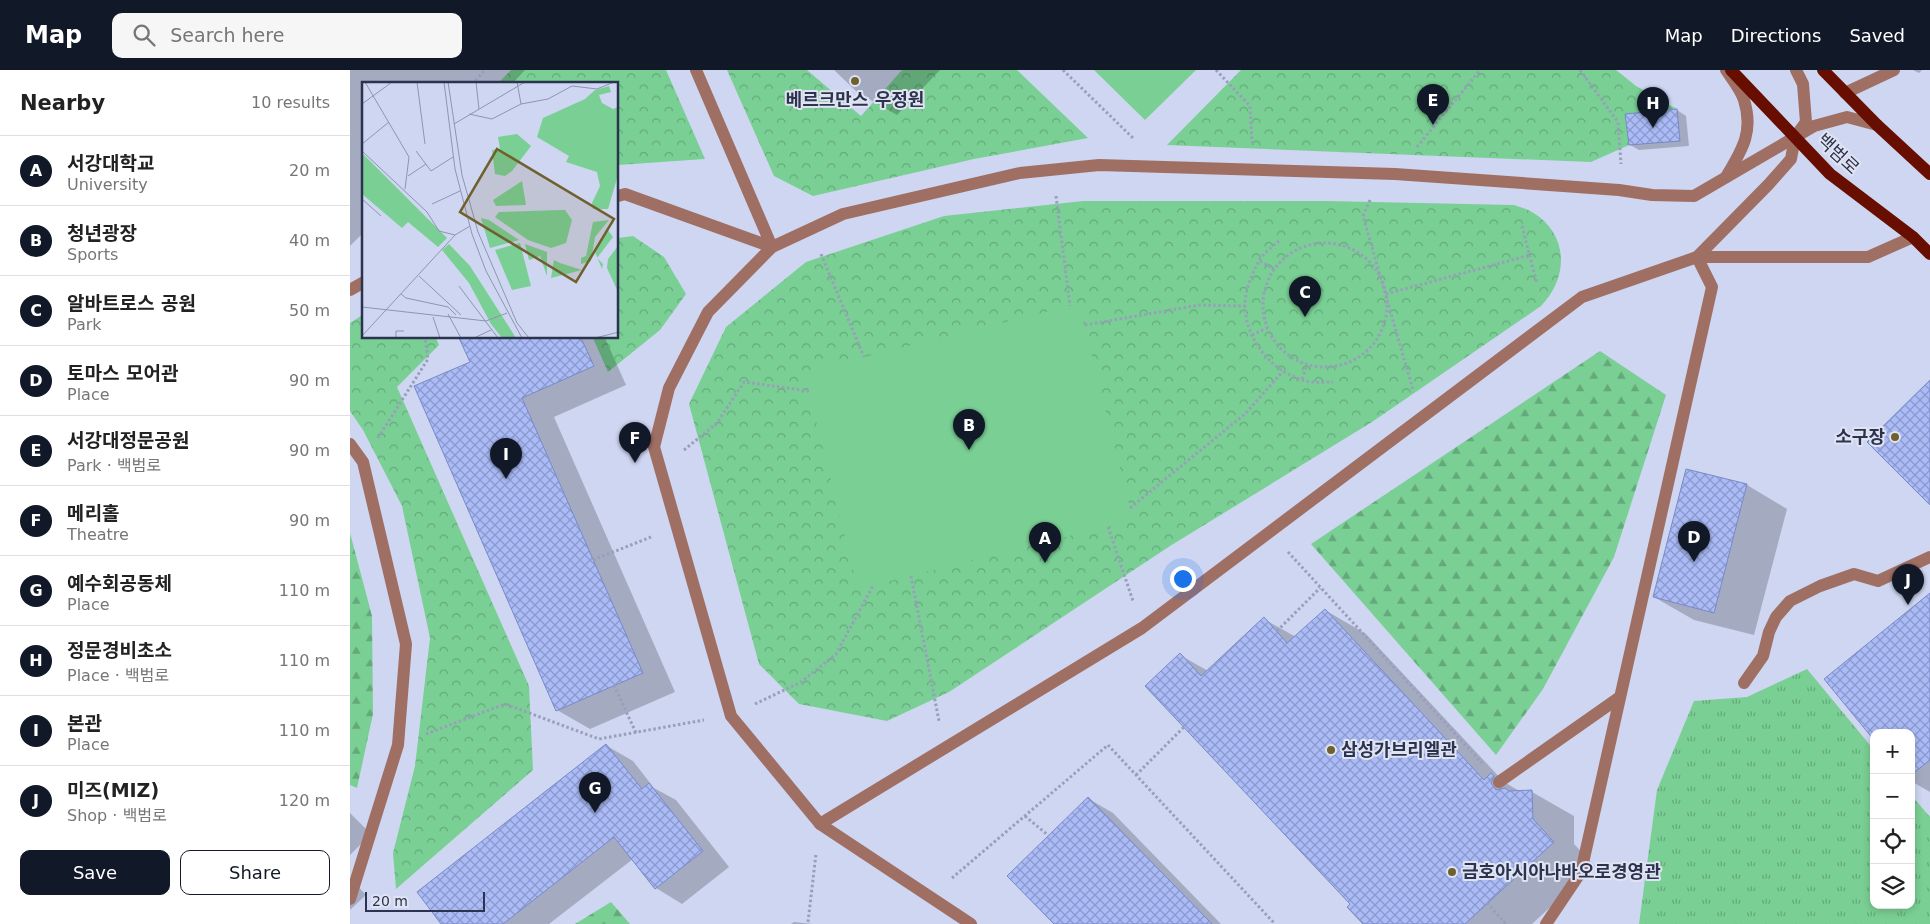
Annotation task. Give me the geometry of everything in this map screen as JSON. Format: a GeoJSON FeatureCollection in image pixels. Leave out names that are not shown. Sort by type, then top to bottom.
{"type":"FeatureCollection","features":[{"type":"Feature","properties":{"kind":"main road","name":"백범로"},"geometry":{"type":"LineString","coordinates":[[1731,70],[1830,174],[1914,237],[1930,254]]}},
{"type":"Feature","properties":{"kind":"main road"},"geometry":{"type":"LineString","coordinates":[[1823,70],[1877,125],[1930,174]]}},
{"type":"Feature","properties":{"kind":"lane"},"geometry":{"type":"LineString","coordinates":[[696,70],[772,247]]}},
{"type":"Feature","properties":{"kind":"lane"},"geometry":{"type":"LineString","coordinates":[[1724,179],[1740,154],[1748,130],[1744,99],[1726,70]]}},
{"type":"Feature","properties":{"kind":"lane"},"geometry":{"type":"LineString","coordinates":[[1697,257],[1791,159],[1796,137],[1806,122],[1803,84],[1796,70]]}},
{"type":"Feature","properties":{"kind":"lane"},"geometry":{"type":"LineString","coordinates":[[1845,93],[1894,70]]}},
{"type":"Feature","properties":{"kind":"lane"},"geometry":{"type":"LineString","coordinates":[[971,924],[820,824],[731,716],[654,447],[669,388],[708,312],[772,247],[843,214],[1020,173],[1100,166],[1163,166],[1395,174],[1619,190],[1652,196],[1694,196],[1814,126],[1847,117],[1877,125]]}},
{"type":"Feature","properties":{"kind":"lane"},"geometry":{"type":"LineString","coordinates":[[619,196],[625,194],[772,247]]}},
{"type":"Feature","properties":{"kind":"lane"},"geometry":{"type":"LineString","coordinates":[[820,824],[1142,628],[1582,297],[1697,257],[1868,257],[1914,237]]}},
{"type":"Feature","properties":{"kind":"lane"},"geometry":{"type":"LineString","coordinates":[[1546,924],[1581,872],[1712,287],[1697,257]]}},
{"type":"Feature","properties":{"kind":"lane"},"geometry":{"type":"LineString","coordinates":[[350,290],[362,283]]}},
{"type":"Feature","properties":{"kind":"lane"},"geometry":{"type":"LineString","coordinates":[[350,444],[363,462],[406,644],[398,745],[350,899]]}},
{"type":"Feature","properties":{"kind":"lane"},"geometry":{"type":"LineString","coordinates":[[1744,683],[1763,656],[1769,632],[1776,616],[1790,601],[1820,586],[1854,574],[1878,581],[1930,557]]}},
{"type":"Feature","properties":{"kind":"lane"},"geometry":{"type":"LineString","coordinates":[[1499,782],[1620,697]]}},
{"type":"Feature","properties":{"kind":"path"},"geometry":{"type":"LineString","coordinates":[[474,82],[485,70]]}},
{"type":"Feature","properties":{"kind":"path"},"geometry":{"type":"LineString","coordinates":[[1062,70],[1163,166]]}},
{"type":"Feature","properties":{"kind":"path"},"geometry":{"type":"LineString","coordinates":[[1216,70],[1250,106],[1254,169]]}},
{"type":"Feature","properties":{"kind":"path"},"geometry":{"type":"LineString","coordinates":[[1421,418],[1363,216],[1368,202],[1395,174],[1480,70]]}},
{"type":"Feature","properties":{"kind":"path"},"geometry":{"type":"LineString","coordinates":[[1580,70],[1618,122],[1621,162],[1619,190]]}},
{"type":"Feature","properties":{"kind":"path"},"geometry":{"type":"LineString","coordinates":[[1053,170],[1070,306]]}},
{"type":"Feature","properties":{"kind":"path"},"geometry":{"type":"LineString","coordinates":[[1522,226],[1537,284]]}},
{"type":"Feature","properties":{"kind":"path"},"geometry":{"type":"LineString","coordinates":[[811,228],[864,357]]}},
{"type":"Feature","properties":{"kind":"path"},"geometry":{"type":"LineString","coordinates":[[1280,241],[1260,261],[1250,281],[1245,306],[1250,331],[1263,354],[1283,371],[1302,379],[1333,382]]}},
{"type":"Feature","properties":{"kind":"path"},"geometry":{"type":"LineString","coordinates":[[1331,243],[1350,248],[1367,259],[1379,274],[1386,294],[1387,315],[1380,334],[1366,352],[1349,363],[1342,365],[1328,368],[1307,365],[1288,356],[1273,340],[1264,322],[1262,301],[1266,282],[1274,270],[1292,252],[1311,244],[1331,243]]}},
{"type":"Feature","properties":{"kind":"path"},"geometry":{"type":"LineString","coordinates":[[1386,294],[1530,255]]}},
{"type":"Feature","properties":{"kind":"path"},"geometry":{"type":"LineString","coordinates":[[1260,261],[1274,270]]}},
{"type":"Feature","properties":{"kind":"path"},"geometry":{"type":"LineString","coordinates":[[1085,325],[1199,305],[1245,306]]}},
{"type":"Feature","properties":{"kind":"path"},"geometry":{"type":"LineString","coordinates":[[1252,335],[1268,328]]}},
{"type":"Feature","properties":{"kind":"path"},"geometry":{"type":"LineString","coordinates":[[363,462],[428,359],[425,339]]}},
{"type":"Feature","properties":{"kind":"path"},"geometry":{"type":"LineString","coordinates":[[1302,379],[1307,365]]}},
{"type":"Feature","properties":{"kind":"path"},"geometry":{"type":"LineString","coordinates":[[1130,508],[1246,413],[1283,371]]}},
{"type":"Feature","properties":{"kind":"path"},"geometry":{"type":"LineString","coordinates":[[660,470],[717,423],[744,382],[809,391]]}},
{"type":"Feature","properties":{"kind":"path"},"geometry":{"type":"LineString","coordinates":[[593,560],[676,526]]}},
{"type":"Feature","properties":{"kind":"path"},"geometry":{"type":"LineString","coordinates":[[1108,527],[1142,628]]}},
{"type":"Feature","properties":{"kind":"path"},"geometry":{"type":"LineString","coordinates":[[1269,532],[1499,782]]}},
{"type":"Feature","properties":{"kind":"path"},"geometry":{"type":"LineString","coordinates":[[912,576],[944,749]]}},
{"type":"Feature","properties":{"kind":"path"},"geometry":{"type":"LineString","coordinates":[[398,745],[505,704],[599,739],[731,716],[801,682],[836,654],[873,586]]}},
{"type":"Feature","properties":{"kind":"path"},"geometry":{"type":"LineString","coordinates":[[1277,631],[1320,588]]}},
{"type":"Feature","properties":{"kind":"path"},"geometry":{"type":"LineString","coordinates":[[614,686],[636,732]]}},
{"type":"Feature","properties":{"kind":"path"},"geometry":{"type":"LineString","coordinates":[[1136,775],[1184,727]]}},
{"type":"Feature","properties":{"kind":"path"},"geometry":{"type":"LineString","coordinates":[[930,897],[1108,745],[1275,924]]}},
{"type":"Feature","properties":{"kind":"path"},"geometry":{"type":"LineString","coordinates":[[1025,816],[1049,836]]}},
{"type":"Feature","properties":{"kind":"path"},"geometry":{"type":"LineString","coordinates":[[808,922],[820,824]]}},
{"type":"Feature","properties":{"kind":"path"},"geometry":{"type":"LineString","coordinates":[[1487,903],[1506,924]]}},
{"type":"Feature","properties":{"kind":"green space"},"geometry":{"type":"Polygon","coordinates":[[[511,70],[666,70],[705,159],[619,165],[619,82],[499,82],[511,70]]]}},
{"type":"Feature","properties":{"kind":"green space"},"geometry":{"type":"Polygon","coordinates":[[[727,70],[807,70],[861,116],[902,70],[1017,70],[1088,138],[974,159],[813,196],[774,176],[727,70]]]}},
{"type":"Feature","properties":{"kind":"green space"},"geometry":{"type":"Polygon","coordinates":[[[1094,70],[1196,70],[1145,120],[1094,70]]]}},
{"type":"Feature","properties":{"kind":"green space"},"geometry":{"type":"Polygon","coordinates":[[[1241,70],[1616,70],[1636,86],[1677,109],[1680,141],[1629,145],[1591,162],[1167,145],[1241,70]]]}},
{"type":"Feature","properties":{"kind":"green space"},"geometry":{"type":"Polygon","coordinates":[[[1083,201],[1326,201],[1514,205],[1532,212],[1544,221],[1553,232],[1561,256],[1560,269],[1557,282],[1541,306],[1372,422],[1170,546],[949,692],[887,721],[799,704],[759,664],[689,404],[726,327],[806,262],[944,216],[1083,201]]]}},
{"type":"Feature","properties":{"kind":"green space"},"geometry":{"type":"Polygon","coordinates":[[[633,236],[664,257],[686,294],[660,330],[608,372],[593,339],[619,339],[619,238],[633,236]]]}},
{"type":"Feature","properties":{"kind":"green space"},"geometry":{"type":"Polygon","coordinates":[[[1079,304],[1133,520],[858,589],[804,372],[1079,304]]]}},
{"type":"Feature","properties":{"kind":"green space"},"geometry":{"type":"Polygon","coordinates":[[[362,315],[362,339],[436,339],[439,345],[397,387],[529,686],[533,770],[396,889],[393,853],[415,766],[430,638],[402,506],[363,430],[350,411],[350,323],[362,315]]]}},
{"type":"Feature","properties":{"kind":"green space"},"geometry":{"type":"Polygon","coordinates":[[[1600,351],[1666,395],[1614,557],[1543,689],[1496,755],[1311,544],[1600,351]]]}},
{"type":"Feature","properties":{"kind":"green space"},"geometry":{"type":"Polygon","coordinates":[[[350,533],[372,616],[373,714],[357,788],[350,785],[350,533]]]}},
{"type":"Feature","properties":{"kind":"green space"},"geometry":{"type":"Polygon","coordinates":[[[1807,669],[1870,745],[1870,909],[1915,909],[1915,800],[1930,817],[1930,924],[1639,924],[1657,790],[1694,701],[1747,697],[1807,669]]]}},
{"type":"Feature","properties":{"kind":"green space"},"geometry":{"type":"Polygon","coordinates":[[[611,902],[630,924],[575,924],[611,902]]]}},
{"type":"Feature","properties":{"kind":"building"},"geometry":{"type":"Polygon","coordinates":[[[1677,109],[1680,141],[1629,145],[1625,114],[1677,109]]]}},
{"type":"Feature","properties":{"kind":"building"},"geometry":{"type":"Polygon","coordinates":[[[459,339],[581,339],[594,366],[522,398],[643,673],[556,711],[414,386],[470,362],[459,339]]]}},
{"type":"Feature","properties":{"kind":"building"},"geometry":{"type":"Polygon","coordinates":[[[1930,380],[1930,505],[1867,442],[1930,380]]]}},
{"type":"Feature","properties":{"kind":"building"},"geometry":{"type":"Polygon","coordinates":[[[1686,469],[1747,484],[1714,613],[1653,597],[1686,469]]]}},
{"type":"Feature","properties":{"kind":"building"},"geometry":{"type":"Polygon","coordinates":[[[1930,593],[1930,760],[1915,772],[1915,729],[1870,729],[1870,735],[1824,679],[1930,593]]]}},
{"type":"Feature","properties":{"kind":"building","name":"삼성가브리엘관"},"geometry":{"type":"Polygon","coordinates":[[[1325,609],[1484,780],[1491,773],[1494,776],[1491,783],[1496,790],[1505,788],[1509,791],[1532,790],[1533,819],[1554,842],[1465,924],[1363,924],[1347,907],[1350,904],[1145,686],[1180,653],[1201,676],[1264,617],[1287,643],[1325,609]]]}},
{"type":"Feature","properties":{"kind":"building"},"geometry":{"type":"Polygon","coordinates":[[[606,744],[642,789],[649,783],[703,851],[655,889],[614,837],[503,924],[441,924],[417,892],[606,744]]]}},
{"type":"Feature","properties":{"kind":"building"},"geometry":{"type":"Polygon","coordinates":[[[1088,797],[1212,924],[1054,924],[1007,876],[1088,797]]]}},
{"type":"Feature","properties":{"kind":"place","name":"베르크만스 우정원"},"geometry":{"type":"Point","coordinates":[855,81]}},
{"type":"Feature","properties":{"kind":"place","name":"서강대정문공원"},"geometry":{"type":"Point","coordinates":[1433,125]}},
{"type":"Feature","properties":{"kind":"place","name":"정문경비초소"},"geometry":{"type":"Point","coordinates":[1653,128]}},
{"type":"Feature","properties":{"kind":"place","name":"알바트로스 공원"},"geometry":{"type":"Point","coordinates":[1305,317]}},
{"type":"Feature","properties":{"kind":"place","name":"소구장"},"geometry":{"type":"Point","coordinates":[1895,437]}},
{"type":"Feature","properties":{"kind":"place","name":"청년광장"},"geometry":{"type":"Point","coordinates":[969,450]}},
{"type":"Feature","properties":{"kind":"place","name":"메리홀"},"geometry":{"type":"Point","coordinates":[635,463]}},
{"type":"Feature","properties":{"kind":"place","name":"본관"},"geometry":{"type":"Point","coordinates":[506,479]}},
{"type":"Feature","properties":{"kind":"place","name":"토마스 모어관"},"geometry":{"type":"Point","coordinates":[1694,562]}},
{"type":"Feature","properties":{"kind":"place","name":"서강대학교"},"geometry":{"type":"Point","coordinates":[1045,563]}},
{"type":"Feature","properties":{"kind":"place","name":"미즈(MIZ)"},"geometry":{"type":"Point","coordinates":[1908,605]}},
{"type":"Feature","properties":{"kind":"place","name":"삼성가브리엘관"},"geometry":{"type":"Point","coordinates":[1331,750]}},
{"type":"Feature","properties":{"kind":"place","name":"예수회공동체"},"geometry":{"type":"Point","coordinates":[595,813]}},
{"type":"Feature","properties":{"kind":"place","name":"금호아시아나바오로경영관"},"geometry":{"type":"Point","coordinates":[1452,872]}}]}
